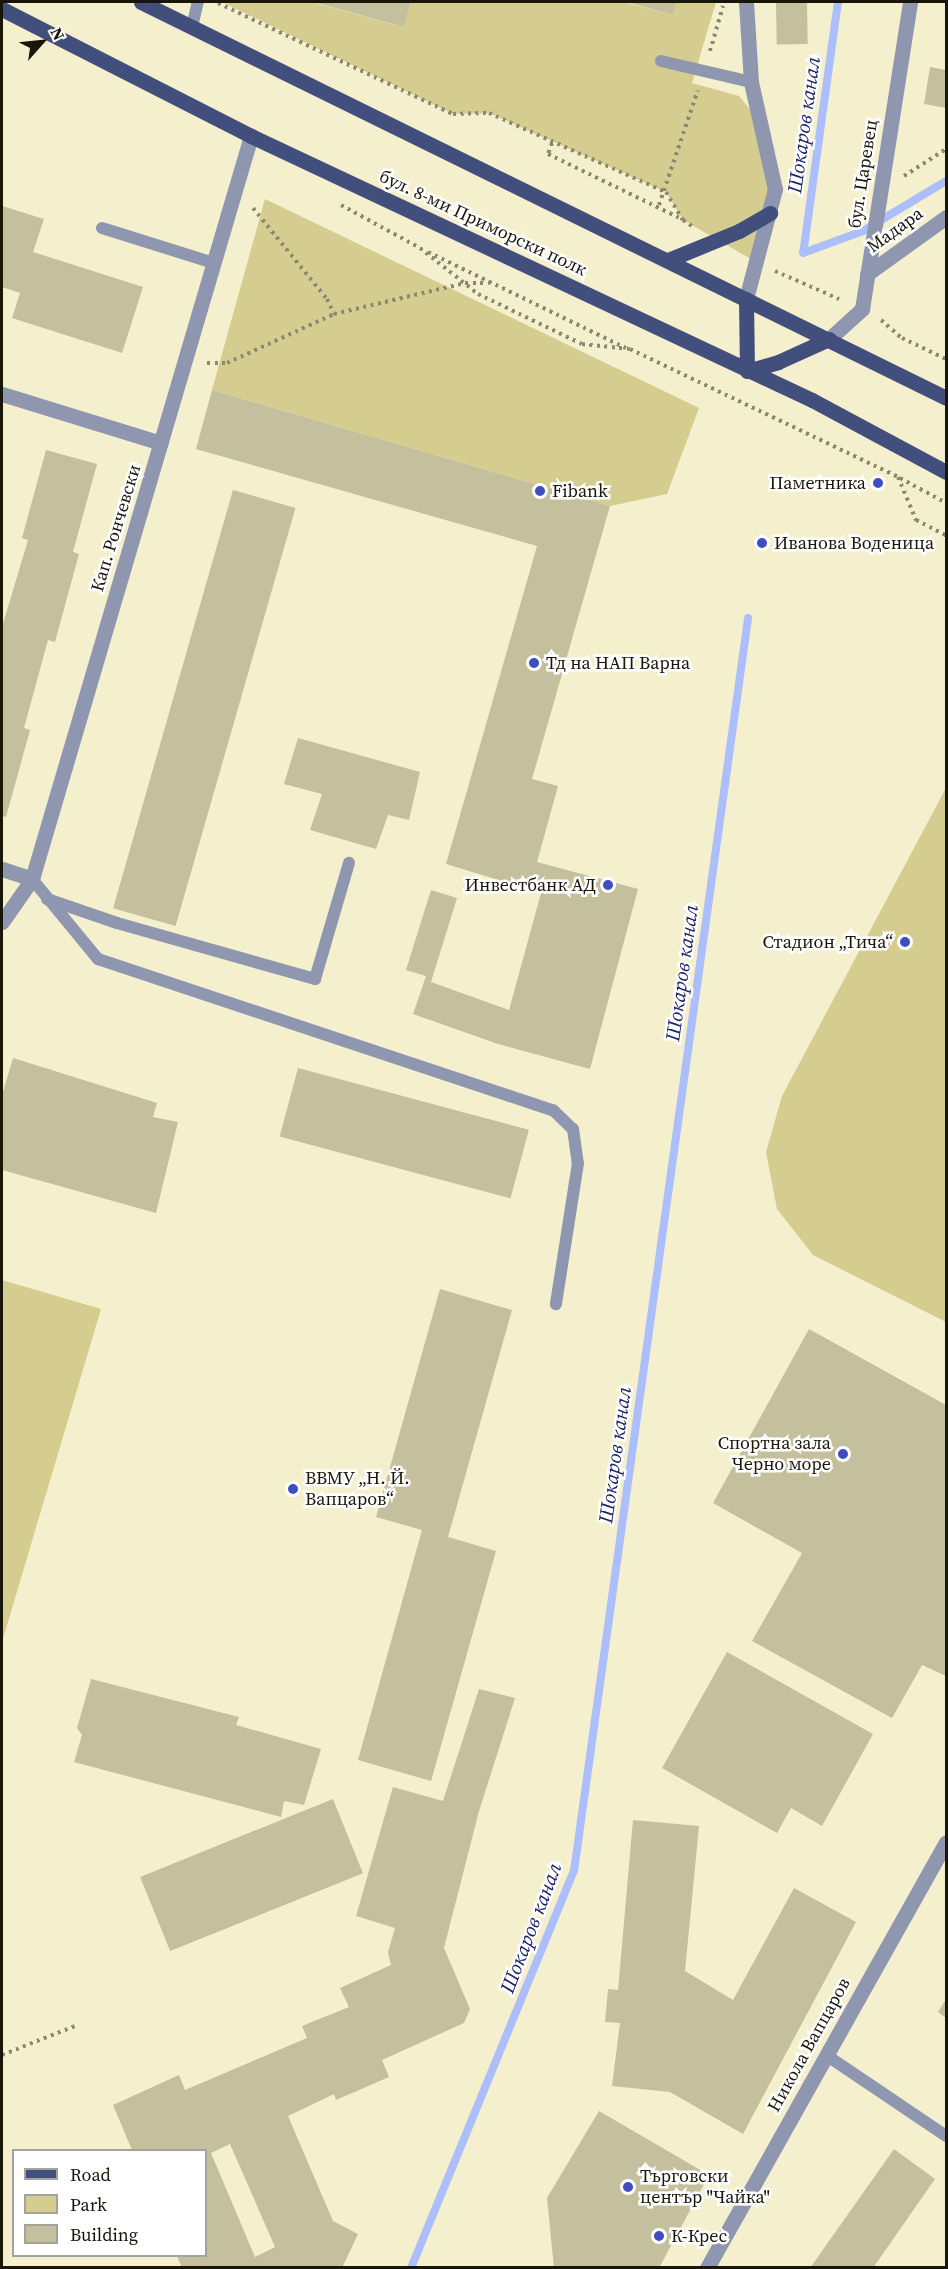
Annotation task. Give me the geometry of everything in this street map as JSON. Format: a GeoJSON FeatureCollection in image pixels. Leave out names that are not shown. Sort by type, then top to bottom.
{"type":"FeatureCollection","features":[{"type":"Feature","properties":{"kind":"main road"},"geometry":{"type":"LineString","coordinates":[[141,2],[946,398]]}},
{"type":"Feature","properties":{"kind":"main road","name":"бул. 8-ми Приморски полк"},"geometry":{"type":"LineString","coordinates":[[2,9],[251,136],[747,371],[946,472]]}},
{"type":"Feature","properties":{"kind":"main road"},"geometry":{"type":"LineString","coordinates":[[668,260],[718,241],[770,213]]}},
{"type":"Feature","properties":{"kind":"main road"},"geometry":{"type":"LineString","coordinates":[[746,299],[747,371],[778,362],[830,339]]}},
{"type":"Feature","properties":{"kind":"street"},"geometry":{"type":"LineString","coordinates":[[746,2],[751,82],[771,160],[775,189],[758,263],[746,299]]}},
{"type":"Feature","properties":{"kind":"street","name":"бул. Царевец"},"geometry":{"type":"LineString","coordinates":[[862,309],[910,2]]}},
{"type":"Feature","properties":{"kind":"street","name":"Кап. Рончевски"},"geometry":{"type":"LineString","coordinates":[[2,922],[32,879],[251,136]]}},
{"type":"Feature","properties":{"kind":"street","name":"Мадара"},"geometry":{"type":"LineString","coordinates":[[867,274],[946,217]]}},
{"type":"Feature","properties":{"kind":"street"},"geometry":{"type":"LineString","coordinates":[[830,339],[862,309]]}},
{"type":"Feature","properties":{"kind":"street"},"geometry":{"type":"LineString","coordinates":[[2,394],[161,443]]}},
{"type":"Feature","properties":{"kind":"street"},"geometry":{"type":"LineString","coordinates":[[2,869],[32,879]]}},
{"type":"Feature","properties":{"kind":"street","name":"Никола Вапцаров"},"geometry":{"type":"LineString","coordinates":[[707,2268],[946,1842]]}},
{"type":"Feature","properties":{"kind":"lane"},"geometry":{"type":"LineString","coordinates":[[192,27],[198,2]]}},
{"type":"Feature","properties":{"kind":"lane"},"geometry":{"type":"LineString","coordinates":[[661,61],[751,82]]}},
{"type":"Feature","properties":{"kind":"lane"},"geometry":{"type":"LineString","coordinates":[[102,228],[214,263]]}},
{"type":"Feature","properties":{"kind":"lane"},"geometry":{"type":"LineString","coordinates":[[46,899],[315,979],[349,863]]}},
{"type":"Feature","properties":{"kind":"lane"},"geometry":{"type":"LineString","coordinates":[[32,879],[46,899],[98,959],[553,1110],[573,1129],[578,1163],[556,1304]]}},
{"type":"Feature","properties":{"kind":"lane"},"geometry":{"type":"LineString","coordinates":[[826,2055],[946,2136]]}},
{"type":"Feature","properties":{"kind":"path"},"geometry":{"type":"LineString","coordinates":[[215,2],[453,114],[489,113],[666,192],[683,220]]}},
{"type":"Feature","properties":{"kind":"path"},"geometry":{"type":"LineString","coordinates":[[659,205],[666,192],[724,2]]}},
{"type":"Feature","properties":{"kind":"path"},"geometry":{"type":"LineString","coordinates":[[552,143],[548,154],[659,205],[718,241]]}},
{"type":"Feature","properties":{"kind":"path"},"geometry":{"type":"LineString","coordinates":[[878,199],[946,149]]}},
{"type":"Feature","properties":{"kind":"path"},"geometry":{"type":"LineString","coordinates":[[236,186],[276,241],[327,299],[334,314]]}},
{"type":"Feature","properties":{"kind":"path"},"geometry":{"type":"LineString","coordinates":[[334,202],[489,283],[898,477],[946,503]]}},
{"type":"Feature","properties":{"kind":"path"},"geometry":{"type":"LineString","coordinates":[[420,248],[478,294],[582,344],[630,349]]}},
{"type":"Feature","properties":{"kind":"path"},"geometry":{"type":"LineString","coordinates":[[758,263],[862,309],[888,323],[902,338],[946,358]]}},
{"type":"Feature","properties":{"kind":"path"},"geometry":{"type":"LineString","coordinates":[[185,363],[227,363],[334,314],[465,283],[489,283]]}},
{"type":"Feature","properties":{"kind":"path"},"geometry":{"type":"LineString","coordinates":[[898,477],[916,520],[946,535]]}},
{"type":"Feature","properties":{"kind":"path"},"geometry":{"type":"LineString","coordinates":[[2,2055],[75,2026]]}},
{"type":"Feature","properties":{"kind":"green space"},"geometry":{"type":"Polygon","coordinates":[[[222,2],[311,2],[404,27],[411,2],[623,2],[673,15],[677,2],[716,2],[692,83],[739,96],[762,124],[775,189],[758,263],[683,220],[666,192],[489,113],[453,114],[222,2]]]}},
{"type":"Feature","properties":{"kind":"green space"},"geometry":{"type":"Polygon","coordinates":[[[265,199],[699,408],[667,494],[610,506],[212,390],[265,199]]]}},
{"type":"Feature","properties":{"kind":"green space","name":"Стадион „Тича“"},"geometry":{"type":"Polygon","coordinates":[[[946,788],[946,1322],[813,1255],[777,1209],[766,1152],[782,1096],[946,788]]]}},
{"type":"Feature","properties":{"kind":"green space"},"geometry":{"type":"Polygon","coordinates":[[[2,1280],[101,1309],[2,1642],[2,1280]]]}},
{"type":"Feature","properties":{"kind":"building"},"geometry":{"type":"Polygon","coordinates":[[[313,2],[411,2],[404,27],[313,2]]]}},
{"type":"Feature","properties":{"kind":"building"},"geometry":{"type":"Polygon","coordinates":[[[626,2],[677,2],[673,15],[626,2]]]}},
{"type":"Feature","properties":{"kind":"building"},"geometry":{"type":"Polygon","coordinates":[[[807,2],[808,44],[777,45],[776,3],[807,2]]]}},
{"type":"Feature","properties":{"kind":"building"},"geometry":{"type":"Polygon","coordinates":[[[930,67],[946,70],[946,108],[924,104],[930,67]]]}},
{"type":"Feature","properties":{"kind":"building"},"geometry":{"type":"Polygon","coordinates":[[[2,206],[44,219],[33,252],[143,287],[122,353],[12,318],[20,293],[2,287],[2,206]]]}},
{"type":"Feature","properties":{"kind":"building","name":"Тд на НАП Варна"},"geometry":{"type":"Polygon","coordinates":[[[212,390],[610,506],[532,779],[558,786],[537,862],[638,889],[590,1069],[498,1044],[413,1014],[426,976],[406,970],[431,890],[457,898],[431,982],[509,1010],[541,893],[446,864],[537,546],[196,449],[212,390]]]}},
{"type":"Feature","properties":{"kind":"building"},"geometry":{"type":"Polygon","coordinates":[[[46,450],[97,464],[73,552],[79,554],[55,642],[48,640],[24,728],[30,730],[6,817],[2,816],[2,627],[28,540],[22,538],[46,450]]]}},
{"type":"Feature","properties":{"kind":"building"},"geometry":{"type":"Polygon","coordinates":[[[233,490],[295,508],[176,926],[113,908],[233,490]]]}},
{"type":"Feature","properties":{"kind":"building"},"geometry":{"type":"Polygon","coordinates":[[[298,738],[420,772],[409,820],[388,815],[376,849],[310,830],[322,794],[284,784],[298,738]]]}},
{"type":"Feature","properties":{"kind":"building"},"geometry":{"type":"Polygon","coordinates":[[[13,1058],[157,1103],[153,1117],[178,1122],[156,1213],[2,1170],[2,1095],[13,1058]]]}},
{"type":"Feature","properties":{"kind":"building"},"geometry":{"type":"Polygon","coordinates":[[[298,1068],[529,1130],[510,1198],[280,1137],[298,1068]]]}},
{"type":"Feature","properties":{"kind":"building"},"geometry":{"type":"Polygon","coordinates":[[[440,1289],[512,1310],[448,1537],[496,1551],[431,1781],[358,1760],[422,1530],[376,1517],[440,1289]]]}},
{"type":"Feature","properties":{"kind":"building","name":"Спортна зала Черно море"},"geometry":{"type":"Polygon","coordinates":[[[809,1329],[946,1405],[946,1676],[922,1665],[892,1718],[752,1641],[802,1553],[713,1503],[809,1329]]]}},
{"type":"Feature","properties":{"kind":"building"},"geometry":{"type":"Polygon","coordinates":[[[727,1652],[873,1734],[822,1826],[791,1808],[777,1833],[662,1768],[727,1652]]]}},
{"type":"Feature","properties":{"kind":"building"},"geometry":{"type":"Polygon","coordinates":[[[91,1679],[239,1717],[236,1725],[321,1749],[304,1805],[284,1801],[281,1817],[74,1762],[82,1735],[77,1728],[91,1679]]]}},
{"type":"Feature","properties":{"kind":"building"},"geometry":{"type":"Polygon","coordinates":[[[479,1689],[515,1698],[479,1811],[444,1948],[470,2009],[464,2023],[382,2060],[389,2077],[336,2100],[334,2094],[288,2116],[333,2221],[358,2234],[342,2268],[182,2268],[177,2257],[207,2257],[207,2149],[132,2149],[113,2105],[179,2075],[185,2090],[307,2038],[302,2026],[349,2007],[340,1988],[391,1965],[388,1952],[395,1928],[356,1916],[393,1787],[443,1801],[479,1689]],[[230,2144],[211,2153],[255,2257],[275,2247],[230,2144]]]}},
{"type":"Feature","properties":{"kind":"building"},"geometry":{"type":"Polygon","coordinates":[[[333,1799],[363,1873],[170,1951],[140,1877],[333,1799]]]}},
{"type":"Feature","properties":{"kind":"building"},"geometry":{"type":"Polygon","coordinates":[[[633,1820],[699,1826],[685,1971],[733,2000],[794,1888],[856,1922],[743,2134],[670,2092],[612,2086],[620,2023],[605,2022],[608,1989],[618,1990],[633,1820]]]}},
{"type":"Feature","properties":{"kind":"building"},"geometry":{"type":"Polygon","coordinates":[[[946,1999],[946,2018],[938,2012],[946,1999]]]}},
{"type":"Feature","properties":{"kind":"building","name":"Търговски център \"Чайка\""},"geometry":{"type":"Polygon","coordinates":[[[599,2111],[709,2175],[659,2268],[554,2268],[547,2198],[599,2111]]]}},
{"type":"Feature","properties":{"kind":"building"},"geometry":{"type":"Polygon","coordinates":[[[894,2149],[935,2179],[873,2268],[810,2268],[894,2149]]]}},
{"type":"Feature","properties":{"kind":"waterway","name":"Шокаров канал"},"geometry":{"type":"LineString","coordinates":[[838,2],[803,253],[863,231],[946,181]]}},
{"type":"Feature","properties":{"kind":"waterway","name":"Шокаров канал"},"geometry":{"type":"LineString","coordinates":[[411,2268],[574,1871],[748,618]]}},
{"type":"Feature","properties":{"kind":"place","name":"Паметника"},"geometry":{"type":"Point","coordinates":[878,483]}},
{"type":"Feature","properties":{"kind":"place","name":"Fibank"},"geometry":{"type":"Point","coordinates":[540,491]}},
{"type":"Feature","properties":{"kind":"place","name":"Иванова Воденица"},"geometry":{"type":"Point","coordinates":[762,543]}},
{"type":"Feature","properties":{"kind":"place","name":"Тд на НАП Варна"},"geometry":{"type":"Point","coordinates":[534,663]}},
{"type":"Feature","properties":{"kind":"place","name":"Инвестбанк АД"},"geometry":{"type":"Point","coordinates":[608,885]}},
{"type":"Feature","properties":{"kind":"place","name":"Стадион „Тича“"},"geometry":{"type":"Point","coordinates":[905,942]}},
{"type":"Feature","properties":{"kind":"place","name":"Спортна зала Черно море"},"geometry":{"type":"Point","coordinates":[843,1454]}},
{"type":"Feature","properties":{"kind":"place","name":"ВВМУ „Н. Й. Вапцаров“"},"geometry":{"type":"Point","coordinates":[293,1489]}},
{"type":"Feature","properties":{"kind":"place","name":"Търговски център \"Чайка\""},"geometry":{"type":"Point","coordinates":[628,2187]}},
{"type":"Feature","properties":{"kind":"place","name":"К-Крес"},"geometry":{"type":"Point","coordinates":[659,2236]}}]}
